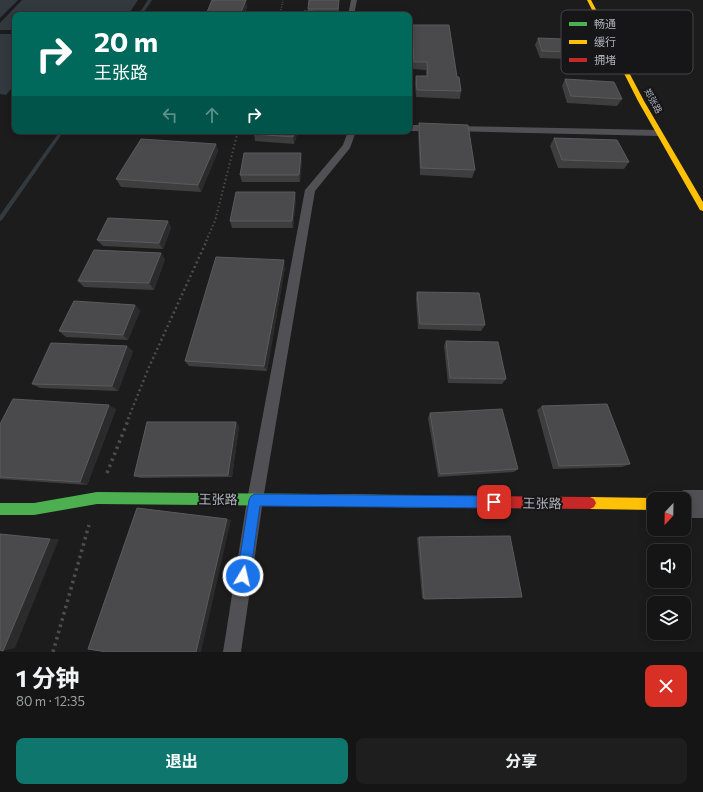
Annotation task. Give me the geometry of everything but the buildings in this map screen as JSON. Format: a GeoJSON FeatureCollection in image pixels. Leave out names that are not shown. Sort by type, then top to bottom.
{"type":"FeatureCollection","features":[{"type":"Feature","properties":{"kind":"street","name":"郑张路"},"geometry":{"type":"LineString","coordinates":[[589,0],[594,10]]}},
{"type":"Feature","properties":{"kind":"street","name":"郑张路"},"geometry":{"type":"LineString","coordinates":[[628,74],[659,133],[703,208]]}},
{"type":"Feature","properties":{"kind":"street","name":"王张路"},"geometry":{"type":"LineString","coordinates":[[0,509],[34,509],[97,498],[647,504]]}},
{"type":"Feature","properties":{"kind":"street"},"geometry":{"type":"LineString","coordinates":[[691,504],[703,504]]}},
{"type":"Feature","properties":{"kind":"lane"},"geometry":{"type":"LineString","coordinates":[[352,12],[354,0]]}},
{"type":"Feature","properties":{"kind":"lane"},"geometry":{"type":"LineString","coordinates":[[412,128],[659,133]]}},
{"type":"Feature","properties":{"kind":"lane"},"geometry":{"type":"LineString","coordinates":[[232,652],[255,500],[310,190],[347,146],[351,134]]}},
{"type":"Feature","properties":{"kind":"path"},"geometry":{"type":"LineString","coordinates":[[281,12],[284,0]]}},
{"type":"Feature","properties":{"kind":"path"},"geometry":{"type":"LineString","coordinates":[[53,652],[97,498],[149,367],[216,221],[237,134]]}},
{"type":"Feature","properties":{"kind":"shaded area"},"geometry":{"type":"Polygon","coordinates":[[[0,0],[18,0],[0,18],[0,0]]]}},
{"type":"Feature","properties":{"kind":"shaded area"},"geometry":{"type":"Polygon","coordinates":[[[22,0],[138,0],[130,12],[12,12],[12,30],[0,30],[0,23],[22,0]]]}},
{"type":"Feature","properties":{"kind":"shaded area"},"geometry":{"type":"Polygon","coordinates":[[[0,34],[12,34],[12,88],[6,95],[0,94],[0,34]]]}},
{"type":"Feature","properties":{"kind":"waterway"},"geometry":{"type":"LineString","coordinates":[[142,12],[150,0]]}},
{"type":"Feature","properties":{"kind":"waterway"},"geometry":{"type":"LineString","coordinates":[[0,219],[60,134]]}},
{"type":"Feature","properties":{"kind":"traffic: fast"},"geometry":{"type":"LineString","coordinates":[[0,509],[34,509],[97,498],[323,500]]}},
{"type":"Feature","properties":{"kind":"traffic: slow"},"geometry":{"type":"LineString","coordinates":[[589,0],[594,10]]}},
{"type":"Feature","properties":{"kind":"traffic: slow"},"geometry":{"type":"LineString","coordinates":[[627,74],[641,101],[703,208]]}},
{"type":"Feature","properties":{"kind":"traffic: slow"},"geometry":{"type":"LineString","coordinates":[[323,500],[460,502]]}},
{"type":"Feature","properties":{"kind":"traffic: slow"},"geometry":{"type":"LineString","coordinates":[[590,503],[647,504]]}},
{"type":"Feature","properties":{"kind":"traffic: jam"},"geometry":{"type":"LineString","coordinates":[[460,502],[590,503]]}},
{"type":"Feature","properties":{"kind":"route"},"geometry":{"type":"LineString","coordinates":[[243,576],[255,500],[494,502]]}}]}
